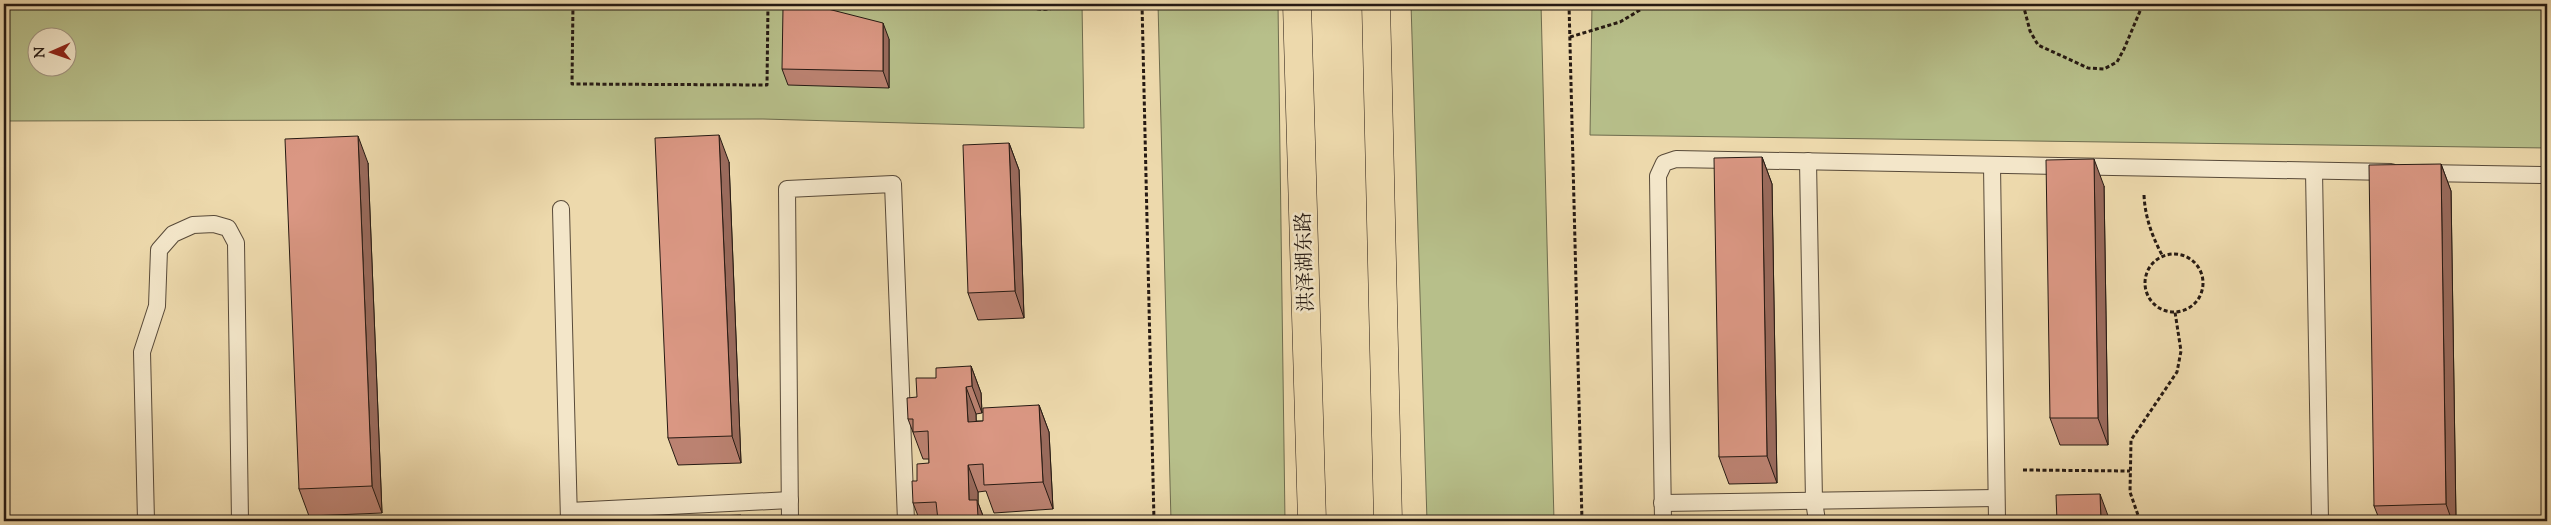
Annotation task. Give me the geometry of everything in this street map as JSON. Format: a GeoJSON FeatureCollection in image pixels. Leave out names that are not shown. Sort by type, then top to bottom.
{"type":"FeatureCollection","features":[{"type":"Feature","properties":{"kind":"main road","name":"洪泽湖东路"},"geometry":{"type":"LineString","coordinates":[[1297,4],[1312,521]]}},
{"type":"Feature","properties":{"kind":"main road"},"geometry":{"type":"LineString","coordinates":[[1376,4],[1388,521]]}},
{"type":"Feature","properties":{"kind":"lane"},"geometry":{"type":"LineString","coordinates":[[1663,521],[1658,176],[1664,162],[1676,158],[2547,175]]}},
{"type":"Feature","properties":{"kind":"lane"},"geometry":{"type":"LineString","coordinates":[[1808,161],[1814,501],[1817,521]]}},
{"type":"Feature","properties":{"kind":"lane"},"geometry":{"type":"LineString","coordinates":[[1992,165],[1997,521]]}},
{"type":"Feature","properties":{"kind":"lane"},"geometry":{"type":"LineString","coordinates":[[2314,171],[2320,521]]}},
{"type":"Feature","properties":{"kind":"lane"},"geometry":{"type":"LineString","coordinates":[[790,521],[787,189],[893,184],[906,521]]}},
{"type":"Feature","properties":{"kind":"lane"},"geometry":{"type":"LineString","coordinates":[[561,209],[569,516],[790,500]]}},
{"type":"Feature","properties":{"kind":"lane"},"geometry":{"type":"LineString","coordinates":[[146,521],[142,352],[157,306],[159,250],[172,234],[193,224],[214,224],[228,228],[236,243],[240,521]]}},
{"type":"Feature","properties":{"kind":"lane"},"geometry":{"type":"LineString","coordinates":[[1662,503],[1996,498]]}},
{"type":"Feature","properties":{"kind":"path"},"geometry":{"type":"LineString","coordinates":[[231,4],[274,4]]}},
{"type":"Feature","properties":{"kind":"path"},"geometry":{"type":"LineString","coordinates":[[573,4],[572,84],[767,86],[768,4]]}},
{"type":"Feature","properties":{"kind":"path"},"geometry":{"type":"LineString","coordinates":[[1025,4],[1029,7],[1047,9],[1073,4]]}},
{"type":"Feature","properties":{"kind":"path"},"geometry":{"type":"LineString","coordinates":[[1142,4],[1154,521]]}},
{"type":"Feature","properties":{"kind":"path"},"geometry":{"type":"LineString","coordinates":[[1569,4],[1582,521]]}},
{"type":"Feature","properties":{"kind":"path"},"geometry":{"type":"LineString","coordinates":[[1570,37],[1620,22],[1650,4]]}},
{"type":"Feature","properties":{"kind":"path"},"geometry":{"type":"LineString","coordinates":[[2023,4],[2030,31],[2038,45],[2088,68],[2104,69],[2117,62],[2143,4]]}},
{"type":"Feature","properties":{"kind":"path"},"geometry":{"type":"LineString","coordinates":[[2408,4],[2422,4]]}},
{"type":"Feature","properties":{"kind":"path"},"geometry":{"type":"LineString","coordinates":[[2144,168],[2144,209],[2151,235],[2162,256]]}},
{"type":"Feature","properties":{"kind":"path"},"geometry":{"type":"LineString","coordinates":[[2182,254],[2197,264],[2204,282],[2199,299],[2184,311],[2165,311],[2156,306],[2149,298],[2145,289],[2148,269],[2162,256],[2182,254]]}},
{"type":"Feature","properties":{"kind":"path"},"geometry":{"type":"LineString","coordinates":[[2140,521],[2130,492],[2131,440],[2177,372],[2181,351],[2175,312]]}},
{"type":"Feature","properties":{"kind":"path"},"geometry":{"type":"LineString","coordinates":[[1996,470],[2130,471]]}},
{"type":"Feature","properties":{"kind":"green space"},"geometry":{"type":"Polygon","coordinates":[[[4,4],[1082,4],[1084,128],[763,119],[4,121],[4,4]]]}},
{"type":"Feature","properties":{"kind":"green space"},"geometry":{"type":"Polygon","coordinates":[[[1158,4],[1278,4],[1285,521],[1171,521],[1158,4]]]}},
{"type":"Feature","properties":{"kind":"green space"},"geometry":{"type":"Polygon","coordinates":[[[1411,4],[1541,4],[1554,521],[1427,521],[1411,4]]]}},
{"type":"Feature","properties":{"kind":"green space"},"geometry":{"type":"Polygon","coordinates":[[[1592,4],[2547,4],[2547,148],[1590,135],[1592,4]]]}},
{"type":"Feature","properties":{"kind":"building"},"geometry":{"type":"Polygon","coordinates":[[[783,8],[828,9],[883,23],[883,71],[782,69],[783,8]]]}},
{"type":"Feature","properties":{"kind":"building"},"geometry":{"type":"Polygon","coordinates":[[[719,135],[732,436],[668,438],[655,138],[719,135]]]}},
{"type":"Feature","properties":{"kind":"building"},"geometry":{"type":"Polygon","coordinates":[[[358,136],[372,486],[299,489],[285,139],[358,136]]]}},
{"type":"Feature","properties":{"kind":"building"},"geometry":{"type":"Polygon","coordinates":[[[1009,143],[1015,291],[968,293],[963,145],[1009,143]]]}},
{"type":"Feature","properties":{"kind":"building"},"geometry":{"type":"Polygon","coordinates":[[[1762,157],[1767,456],[1719,457],[1714,158],[1762,157]]]}},
{"type":"Feature","properties":{"kind":"building"},"geometry":{"type":"Polygon","coordinates":[[[2094,159],[2098,418],[2050,418],[2046,160],[2094,159]]]}},
{"type":"Feature","properties":{"kind":"building"},"geometry":{"type":"Polygon","coordinates":[[[2441,164],[2446,504],[2374,506],[2369,165],[2441,164]]]}},
{"type":"Feature","properties":{"kind":"building"},"geometry":{"type":"Polygon","coordinates":[[[971,366],[972,386],[966,387],[968,422],[983,421],[983,408],[1039,405],[1043,482],[984,485],[983,464],[968,465],[969,500],[977,500],[978,517],[938,520],[936,502],[913,503],[912,481],[917,481],[917,464],[929,463],[928,431],[913,432],[913,419],[908,419],[907,398],[917,397],[916,378],[936,378],[936,368],[971,366]]]}},
{"type":"Feature","properties":{"kind":"building"},"geometry":{"type":"Polygon","coordinates":[[[2100,494],[2101,521],[2057,521],[2056,495],[2100,494]]]}},
{"type":"Feature","properties":{"kind":"building"},"geometry":{"type":"Polygon","coordinates":[[[741,515],[741,521],[673,521],[672,518],[741,515]]]}}]}
